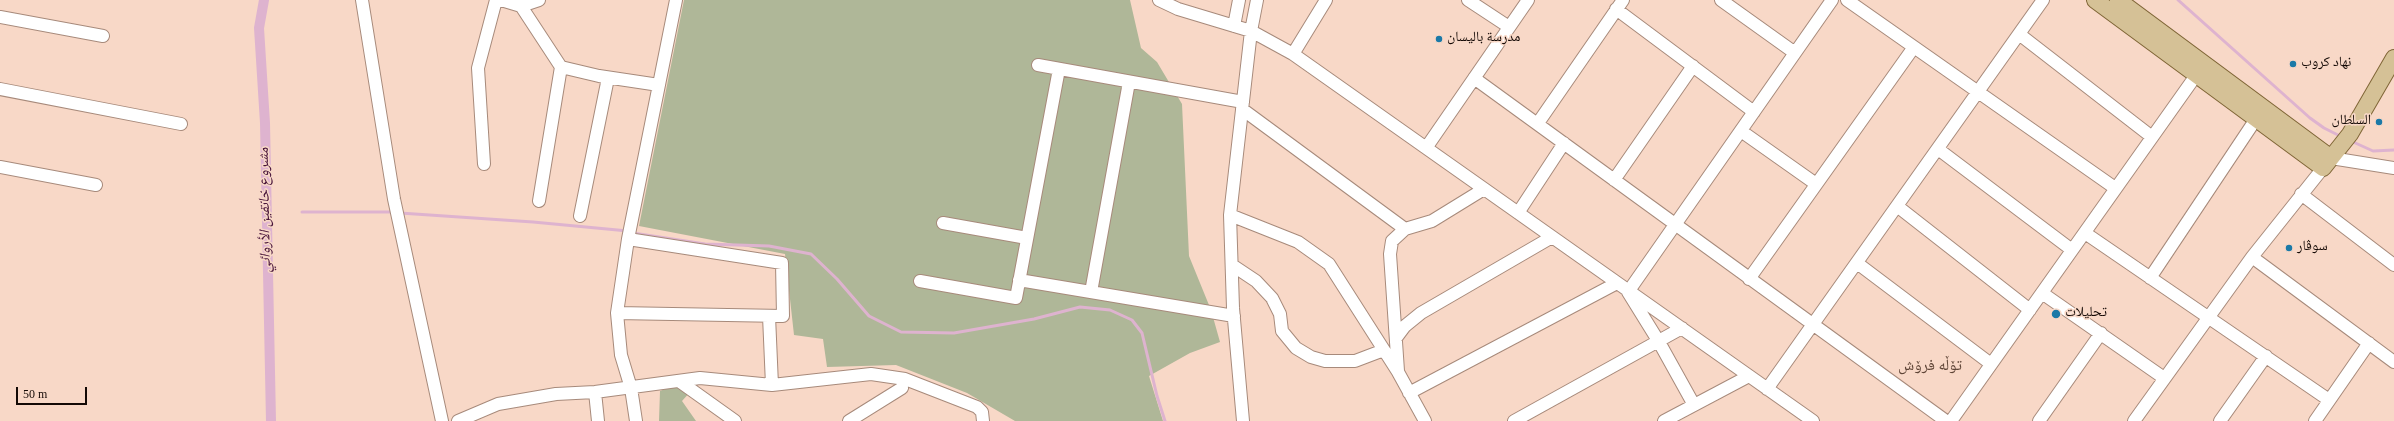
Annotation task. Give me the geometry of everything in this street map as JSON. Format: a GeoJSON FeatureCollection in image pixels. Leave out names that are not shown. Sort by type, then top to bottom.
{"type":"FeatureCollection","features":[{"type":"Feature","properties":{"kind":"main road"},"geometry":{"type":"LineString","coordinates":[[2095,0],[2197,74],[2327,163],[2346,139],[2394,58]]}},
{"type":"Feature","properties":{"kind":"main road"},"geometry":{"type":"LineString","coordinates":[[2118,0],[2265,120]]}},
{"type":"Feature","properties":{"kind":"street"},"geometry":{"type":"LineString","coordinates":[[363,0],[394,199],[442,421]]}},
{"type":"Feature","properties":{"kind":"street"},"geometry":{"type":"LineString","coordinates":[[484,164],[478,68],[496,0]]}},
{"type":"Feature","properties":{"kind":"street"},"geometry":{"type":"LineString","coordinates":[[501,0],[521,6],[539,0]]}},
{"type":"Feature","properties":{"kind":"street"},"geometry":{"type":"LineString","coordinates":[[636,421],[631,388],[620,355],[617,313],[628,239],[676,0]]}},
{"type":"Feature","properties":{"kind":"street"},"geometry":{"type":"LineString","coordinates":[[1234,26],[1240,0]]}},
{"type":"Feature","properties":{"kind":"street"},"geometry":{"type":"LineString","coordinates":[[1243,421],[1234,316],[1230,214],[1251,31],[1257,0]]}},
{"type":"Feature","properties":{"kind":"street"},"geometry":{"type":"LineString","coordinates":[[1293,54],[1326,0]]}},
{"type":"Feature","properties":{"kind":"street"},"geometry":{"type":"LineString","coordinates":[[1468,0],[1509,27]]}},
{"type":"Feature","properties":{"kind":"street"},"geometry":{"type":"LineString","coordinates":[[1426,148],[1528,0]]}},
{"type":"Feature","properties":{"kind":"street"},"geometry":{"type":"LineString","coordinates":[[1721,0],[1795,53]]}},
{"type":"Feature","properties":{"kind":"street"},"geometry":{"type":"LineString","coordinates":[[1628,292],[1832,0]]}},
{"type":"Feature","properties":{"kind":"street"},"geometry":{"type":"LineString","coordinates":[[1847,0],[2115,188]]}},
{"type":"Feature","properties":{"kind":"street"},"geometry":{"type":"LineString","coordinates":[[1767,389],[2043,0]]}},
{"type":"Feature","properties":{"kind":"street"},"geometry":{"type":"LineString","coordinates":[[1164,1],[1251,31],[1293,54],[1628,292],[1682,328],[1813,421]]}},
{"type":"Feature","properties":{"kind":"street"},"geometry":{"type":"LineString","coordinates":[[1538,123],[1620,4],[1693,66],[1754,112]]}},
{"type":"Feature","properties":{"kind":"street"},"geometry":{"type":"LineString","coordinates":[[521,6],[561,67],[539,201]]}},
{"type":"Feature","properties":{"kind":"street"},"geometry":{"type":"LineString","coordinates":[[0,17],[103,36]]}},
{"type":"Feature","properties":{"kind":"street"},"geometry":{"type":"LineString","coordinates":[[2019,34],[2152,137]]}},
{"type":"Feature","properties":{"kind":"street"},"geometry":{"type":"LineString","coordinates":[[1749,279],[1914,47]]}},
{"type":"Feature","properties":{"kind":"street"},"geometry":{"type":"LineString","coordinates":[[1038,65],[1242,105],[1406,229]]}},
{"type":"Feature","properties":{"kind":"street"},"geometry":{"type":"LineString","coordinates":[[1614,180],[1693,66]]}},
{"type":"Feature","properties":{"kind":"street"},"geometry":{"type":"LineString","coordinates":[[561,67],[608,78],[659,85]]}},
{"type":"Feature","properties":{"kind":"street"},"geometry":{"type":"LineString","coordinates":[[920,281],[1016,298],[1059,69]]}},
{"type":"Feature","properties":{"kind":"street"},"geometry":{"type":"LineString","coordinates":[[1951,421],[2197,74]]}},
{"type":"Feature","properties":{"kind":"street"},"geometry":{"type":"LineString","coordinates":[[580,216],[608,78]]}},
{"type":"Feature","properties":{"kind":"street"},"geometry":{"type":"LineString","coordinates":[[1474,78],[1538,123],[1749,279],[1946,421]]}},
{"type":"Feature","properties":{"kind":"street"},"geometry":{"type":"LineString","coordinates":[[1091,292],[1129,82]]}},
{"type":"Feature","properties":{"kind":"street"},"geometry":{"type":"LineString","coordinates":[[0,89],[181,124]]}},
{"type":"Feature","properties":{"kind":"street"},"geometry":{"type":"LineString","coordinates":[[2150,278],[2265,120]]}},
{"type":"Feature","properties":{"kind":"street"},"geometry":{"type":"LineString","coordinates":[[1740,131],[1816,184]]}},
{"type":"Feature","properties":{"kind":"street"},"geometry":{"type":"LineString","coordinates":[[1518,213],[1564,143]]}},
{"type":"Feature","properties":{"kind":"street"},"geometry":{"type":"LineString","coordinates":[[1938,149],[2072,250]]}},
{"type":"Feature","properties":{"kind":"street"},"geometry":{"type":"LineString","coordinates":[[2134,421],[2252,257],[2327,163],[2394,168]]}},
{"type":"Feature","properties":{"kind":"street"},"geometry":{"type":"LineString","coordinates":[[0,167],[96,184]]}},
{"type":"Feature","properties":{"kind":"street"},"geometry":{"type":"LineString","coordinates":[[1398,372],[1390,254],[1392,241],[1406,229],[1432,221],[1484,189]]}},
{"type":"Feature","properties":{"kind":"street"},"geometry":{"type":"LineString","coordinates":[[2301,194],[2394,265]]}},
{"type":"Feature","properties":{"kind":"street"},"geometry":{"type":"LineString","coordinates":[[1897,206],[2030,310]]}},
{"type":"Feature","properties":{"kind":"street"},"geometry":{"type":"LineString","coordinates":[[1230,214],[1298,242],[1329,264],[1398,372],[1425,421]]}},
{"type":"Feature","properties":{"kind":"street"},"geometry":{"type":"LineString","coordinates":[[943,223],[1027,238]]}},
{"type":"Feature","properties":{"kind":"street"},"geometry":{"type":"LineString","coordinates":[[2085,233],[2150,278],[2209,316],[2330,400]]}},
{"type":"Feature","properties":{"kind":"street"},"geometry":{"type":"LineString","coordinates":[[1396,338],[1405,326],[1421,313],[1552,237]]}},
{"type":"Feature","properties":{"kind":"street"},"geometry":{"type":"LineString","coordinates":[[617,313],[783,316],[782,263],[628,239]]}},
{"type":"Feature","properties":{"kind":"street"},"geometry":{"type":"LineString","coordinates":[[2252,257],[2394,362]]}},
{"type":"Feature","properties":{"kind":"street"},"geometry":{"type":"LineString","coordinates":[[1857,263],[1992,364]]}},
{"type":"Feature","properties":{"kind":"street"},"geometry":{"type":"LineString","coordinates":[[1232,265],[1256,281],[1272,298],[1280,314],[1282,331],[1296,348],[1311,357],[1325,361],[1355,361],[1384,350]]}},
{"type":"Feature","properties":{"kind":"street"},"geometry":{"type":"LineString","coordinates":[[1019,280],[1234,316]]}},
{"type":"Feature","properties":{"kind":"street"},"geometry":{"type":"LineString","coordinates":[[1410,393],[1617,283]]}},
{"type":"Feature","properties":{"kind":"street"},"geometry":{"type":"LineString","coordinates":[[1628,292],[1659,342],[1694,405]]}},
{"type":"Feature","properties":{"kind":"street"},"geometry":{"type":"LineString","coordinates":[[2042,292],[2164,378]]}},
{"type":"Feature","properties":{"kind":"street"},"geometry":{"type":"LineString","coordinates":[[769,316],[772,385]]}},
{"type":"Feature","properties":{"kind":"street"},"geometry":{"type":"LineString","coordinates":[[1514,421],[1682,328]]}},
{"type":"Feature","properties":{"kind":"street"},"geometry":{"type":"LineString","coordinates":[[2039,421],[2101,333]]}},
{"type":"Feature","properties":{"kind":"street"},"geometry":{"type":"LineString","coordinates":[[2315,421],[2369,343]]}},
{"type":"Feature","properties":{"kind":"street"},"geometry":{"type":"LineString","coordinates":[[2220,421],[2266,356]]}},
{"type":"Feature","properties":{"kind":"street"},"geometry":{"type":"LineString","coordinates":[[458,421],[498,404],[556,394],[595,392],[712,378],[772,385],[860,374],[897,377],[977,407],[982,412],[983,421]]}},
{"type":"Feature","properties":{"kind":"street"},"geometry":{"type":"LineString","coordinates":[[1664,421],[1749,376]]}},
{"type":"Feature","properties":{"kind":"street"},"geometry":{"type":"LineString","coordinates":[[679,381],[735,421]]}},
{"type":"Feature","properties":{"kind":"street"},"geometry":{"type":"LineString","coordinates":[[850,421],[902,388]]}},
{"type":"Feature","properties":{"kind":"street"},"geometry":{"type":"LineString","coordinates":[[595,392],[598,421]]}},
{"type":"Feature","properties":{"kind":"green space"},"geometry":{"type":"Polygon","coordinates":[[[684,0],[1130,0],[1141,48],[1157,62],[1182,104],[1189,256],[1211,310],[1220,342],[1190,353],[1149,376],[1163,421],[1015,421],[967,393],[896,365],[827,367],[823,339],[794,335],[785,254],[639,226],[684,0]]]}},
{"type":"Feature","properties":{"kind":"green space"},"geometry":{"type":"Polygon","coordinates":[[[681,383],[691,391],[682,401],[696,421],[659,421],[660,391],[681,383]]]}},
{"type":"Feature","properties":{"kind":"waterway","name":"مشروع خانقين الأروائي"},"geometry":{"type":"LineString","coordinates":[[264,0],[259,28],[265,123],[271,421]]}},
{"type":"Feature","properties":{"kind":"waterway"},"geometry":{"type":"LineString","coordinates":[[2178,0],[2310,118],[2324,128],[2342,137]]}},
{"type":"Feature","properties":{"kind":"waterway"},"geometry":{"type":"LineString","coordinates":[[2351,141],[2373,151],[2394,150]]}},
{"type":"Feature","properties":{"kind":"waterway"},"geometry":{"type":"LineString","coordinates":[[302,212],[394,212]]}},
{"type":"Feature","properties":{"kind":"waterway"},"geometry":{"type":"LineString","coordinates":[[400,213],[533,222],[628,231]]}},
{"type":"Feature","properties":{"kind":"waterway"},"geometry":{"type":"LineString","coordinates":[[633,233],[705,244],[769,246],[811,254],[837,279],[869,316],[901,332],[954,333],[1034,319],[1080,307],[1110,310],[1132,320],[1142,333],[1157,396],[1165,421]]}},
{"type":"Feature","properties":{"kind":"place","name":"مدرسة بالیسان"},"geometry":{"type":"Point","coordinates":[1439,39]}},
{"type":"Feature","properties":{"kind":"place","name":"نهاد كروب"},"geometry":{"type":"Point","coordinates":[2293,64]}},
{"type":"Feature","properties":{"kind":"place","name":"السلطان"},"geometry":{"type":"Point","coordinates":[2379,122]}},
{"type":"Feature","properties":{"kind":"place","name":"سوڤار"},"geometry":{"type":"Point","coordinates":[2289,248]}},
{"type":"Feature","properties":{"kind":"place","name":"تحلیلات"},"geometry":{"type":"Point","coordinates":[2056,314]}},
{"type":"Feature","properties":{"kind":"district","name":"تۆڵە فرۆش"},"geometry":{"type":"Point","coordinates":[1930,368]}}]}
